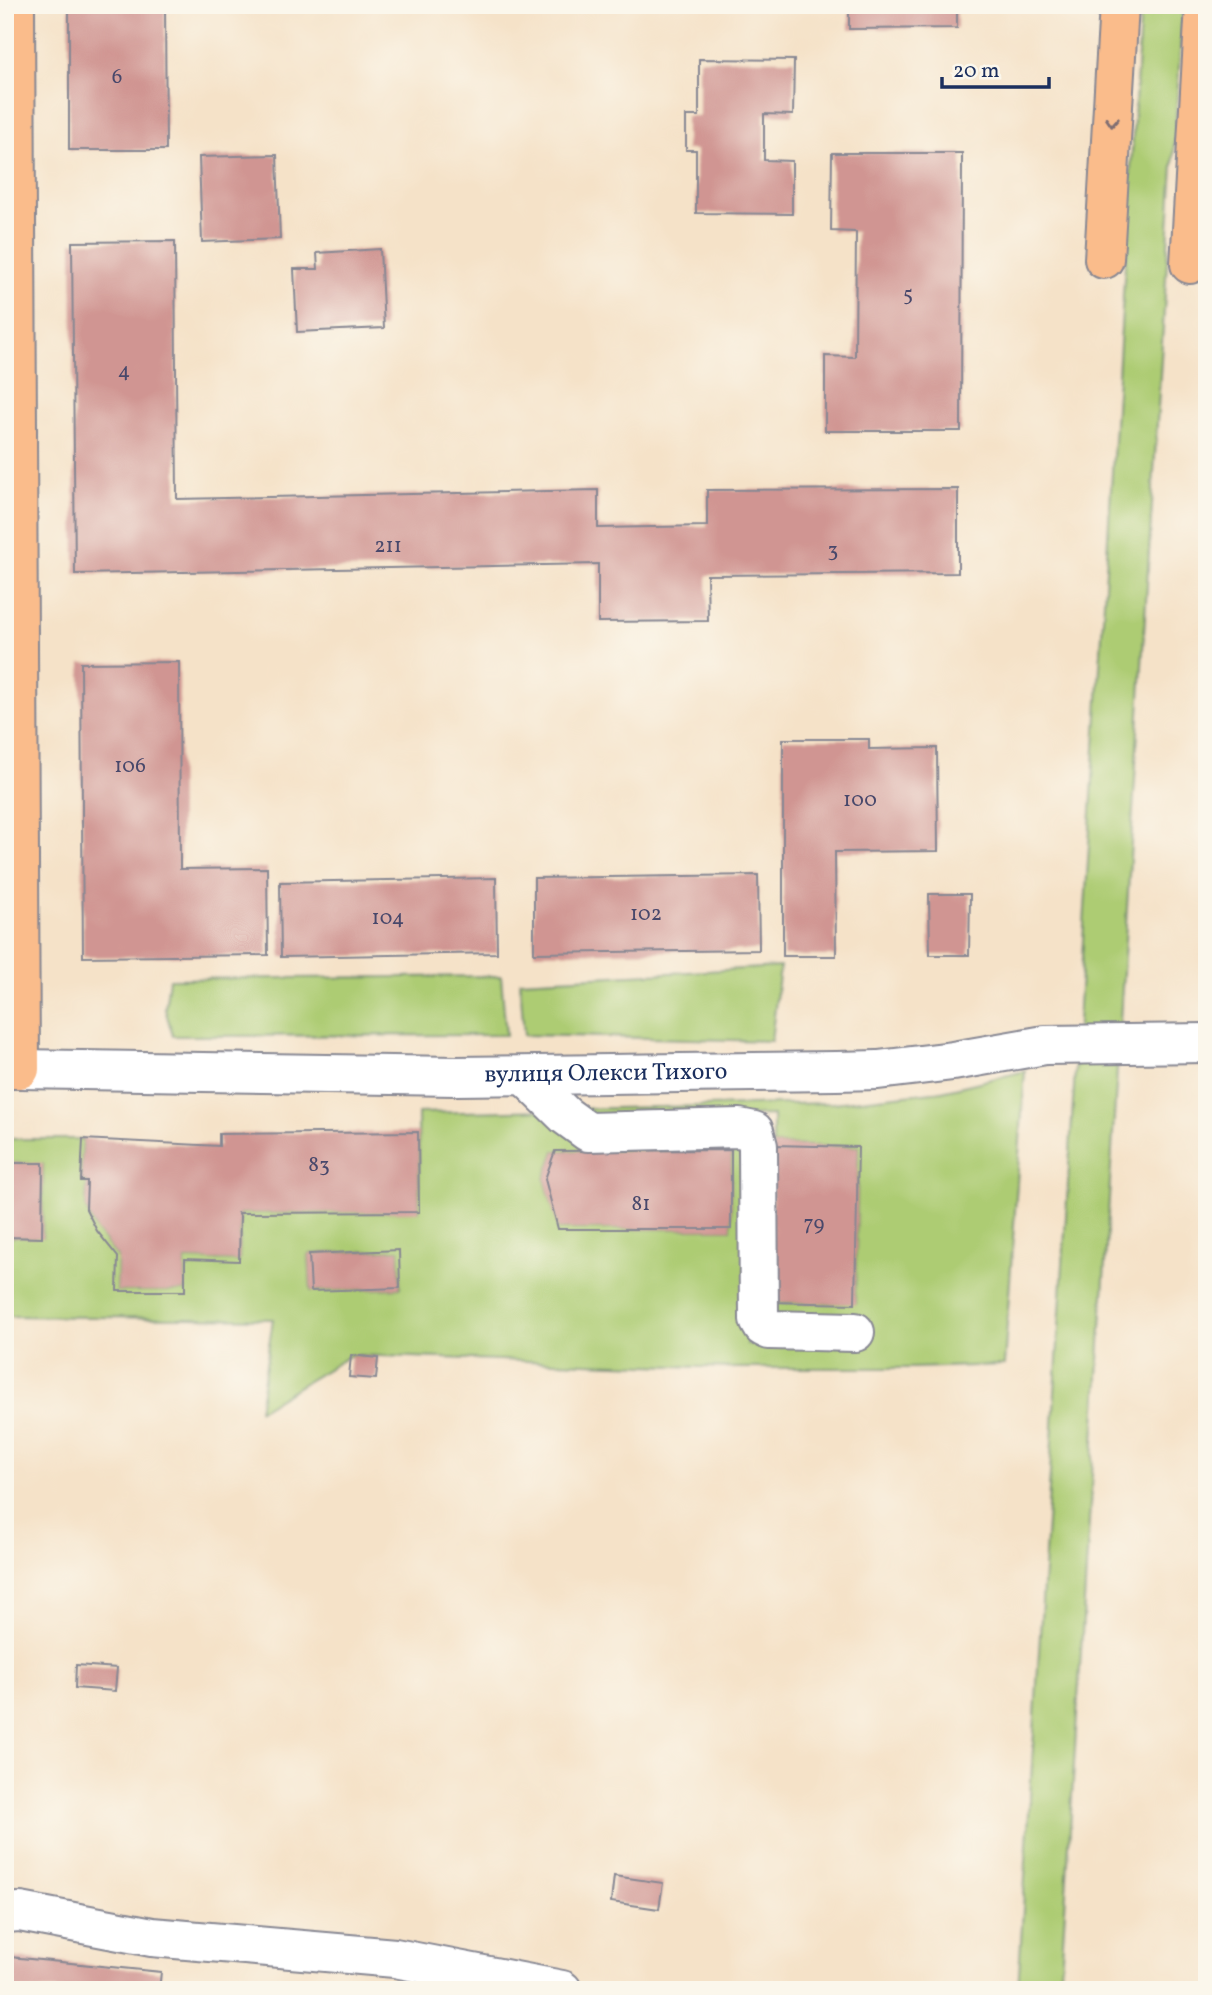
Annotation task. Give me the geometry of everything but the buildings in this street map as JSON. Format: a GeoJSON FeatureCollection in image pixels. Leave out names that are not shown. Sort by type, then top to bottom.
{"type":"FeatureCollection","features":[{"type":"Feature","properties":{"kind":"main road"},"geometry":{"type":"LineString","coordinates":[[13,1069],[15,5]]}},
{"type":"Feature","properties":{"kind":"main road"},"geometry":{"type":"LineString","coordinates":[[1104,259],[1119,5]]}},
{"type":"Feature","properties":{"kind":"main road"},"geometry":{"type":"LineString","coordinates":[[1190,264],[1205,5]]}},
{"type":"Feature","properties":{"kind":"street","name":"вулиця Олекси Тихого"},"geometry":{"type":"LineString","coordinates":[[13,1069],[525,1076],[878,1070],[953,1061],[1045,1045],[1207,1043]]}},
{"type":"Feature","properties":{"kind":"street"},"geometry":{"type":"LineString","coordinates":[[525,1076],[566,1116],[588,1132],[738,1128],[754,1131],[758,1146],[759,1320],[763,1327],[778,1332],[855,1332]]}},
{"type":"Feature","properties":{"kind":"street"},"geometry":{"type":"LineString","coordinates":[[5,1913],[20,1912],[152,1937],[395,1958],[562,1990]]}},
{"type":"Feature","properties":{"kind":"green space"},"geometry":{"type":"Polygon","coordinates":[[[1141,5],[1183,5],[1060,1990],[1018,1990],[1141,5]]]}},
{"type":"Feature","properties":{"kind":"green space"},"geometry":{"type":"Polygon","coordinates":[[[780,967],[771,1041],[524,1035],[520,981],[780,967]]]}},
{"type":"Feature","properties":{"kind":"green space"},"geometry":{"type":"Polygon","coordinates":[[[501,976],[506,1035],[173,1036],[165,1009],[169,979],[501,976]]]}},
{"type":"Feature","properties":{"kind":"green space"},"geometry":{"type":"Polygon","coordinates":[[[1025,1071],[1004,1365],[732,1368],[351,1355],[259,1410],[273,1319],[5,1316],[5,1237],[42,1237],[43,1164],[7,1163],[7,1139],[83,1139],[81,1180],[87,1181],[86,1209],[97,1231],[118,1257],[117,1291],[185,1291],[185,1259],[239,1261],[238,1213],[419,1211],[418,1113],[551,1110],[558,1121],[585,1141],[742,1139],[747,1344],[858,1345],[858,1319],[770,1316],[770,1302],[855,1303],[858,1147],[773,1145],[773,1115],[588,1121],[573,1109],[833,1103],[942,1091],[1025,1071]],[[555,1151],[545,1179],[559,1229],[731,1229],[731,1151],[555,1151]],[[399,1250],[309,1254],[311,1291],[400,1288],[399,1250]]]}}]}
